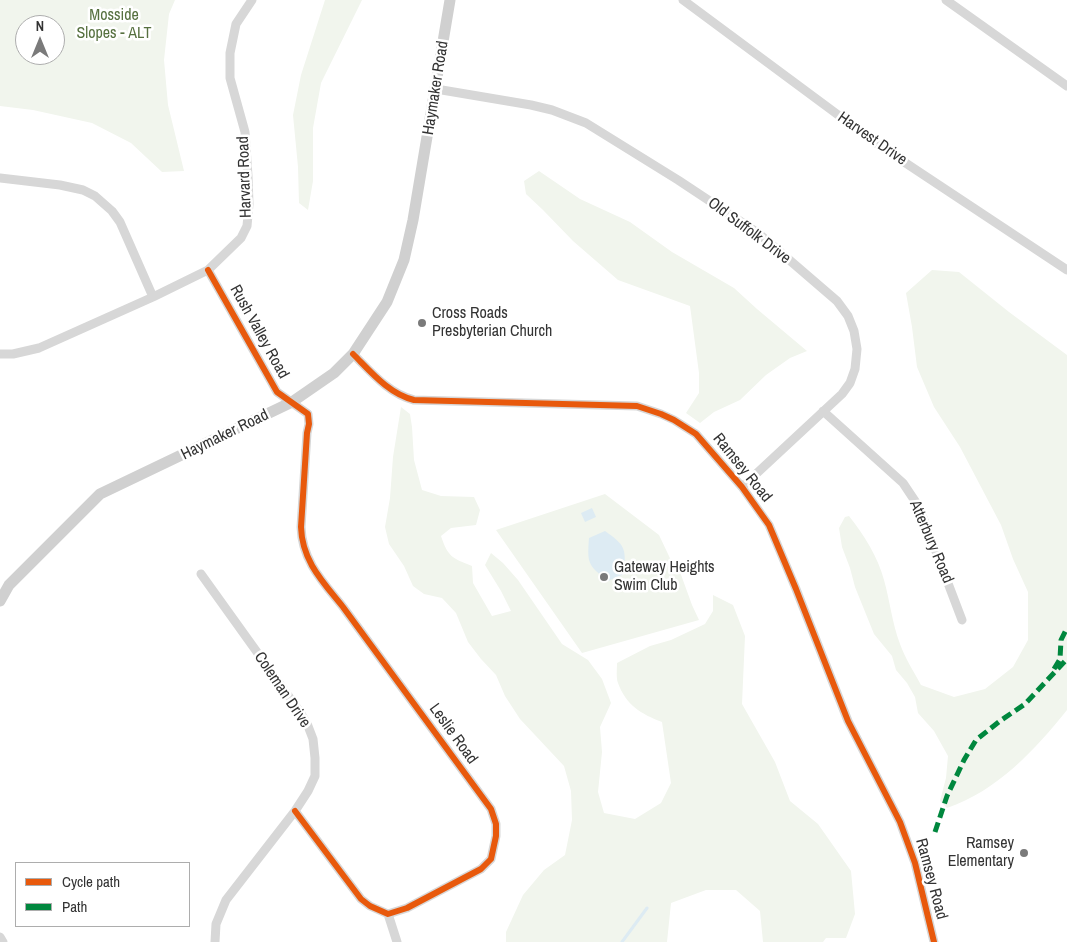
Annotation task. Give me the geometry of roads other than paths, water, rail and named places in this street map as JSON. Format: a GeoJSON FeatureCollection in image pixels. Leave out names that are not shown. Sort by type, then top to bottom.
{"type":"FeatureCollection","features":[{"type":"Feature","properties":{"kind":"main road","name":"Haymaker Road"},"geometry":{"type":"LineString","coordinates":[[0,601],[8,585],[100,494],[292,402],[334,373],[353,354],[387,302],[404,260],[413,220],[450,0]]}},
{"type":"Feature","properties":{"kind":"street","name":"Harvard Road"},"geometry":{"type":"LineString","coordinates":[[0,354],[13,354],[39,348],[152,297],[208,270],[241,238],[247,226],[248,204],[245,132],[230,78],[230,53],[236,24],[252,0]]}},
{"type":"Feature","properties":{"kind":"street","name":"Harvest Drive"},"geometry":{"type":"LineString","coordinates":[[683,0],[880,146],[1067,270]]}},
{"type":"Feature","properties":{"kind":"street"},"geometry":{"type":"LineString","coordinates":[[946,0],[1067,86]]}},
{"type":"Feature","properties":{"kind":"street","name":"Old Suffolk Drive"},"geometry":{"type":"LineString","coordinates":[[436,88],[531,105],[552,110],[586,123],[678,180],[758,233],[837,301],[848,316],[854,331],[857,349],[855,369],[850,383],[842,394],[742,487]]}},
{"type":"Feature","properties":{"kind":"street"},"geometry":{"type":"LineString","coordinates":[[0,178],[68,187],[83,190],[95,196],[112,211],[120,222],[152,297]]}},
{"type":"Feature","properties":{"kind":"street","name":"Rush Valley Road"},"geometry":{"type":"LineString","coordinates":[[208,270],[277,392],[292,402]]}},
{"type":"Feature","properties":{"kind":"street","name":"Ramsey Road"},"geometry":{"type":"LineString","coordinates":[[353,354],[386,385],[404,397],[414,400],[637,406],[674,420],[696,434],[742,487],[769,525],[848,721],[900,822],[915,863],[934,942]]}},
{"type":"Feature","properties":{"kind":"street","name":"Leslie Road"},"geometry":{"type":"LineString","coordinates":[[292,402],[308,414],[309,424],[306,443],[301,527],[302,541],[307,556],[319,578],[343,607],[491,809],[496,824],[496,836],[491,859],[481,869],[407,908],[388,914]]}},
{"type":"Feature","properties":{"kind":"street","name":"Atterbury Road"},"geometry":{"type":"LineString","coordinates":[[823,411],[903,483],[919,507],[962,620]]}},
{"type":"Feature","properties":{"kind":"street","name":"Coleman Drive"},"geometry":{"type":"LineString","coordinates":[[201,574],[308,726],[313,739],[315,758],[315,776],[308,791],[295,811],[226,900],[216,924],[215,942]]}},
{"type":"Feature","properties":{"kind":"street"},"geometry":{"type":"LineString","coordinates":[[295,811],[361,899],[370,906],[388,914],[397,942]]}},
{"type":"Feature","properties":{"kind":"street"},"geometry":{"type":"LineString","coordinates":[[0,937],[3,942]]}},
{"type":"Feature","properties":{"kind":"waterway"},"geometry":{"type":"LineString","coordinates":[[622,942],[647,908]]}},
{"type":"Feature","properties":{"kind":"place","name":"Cross Roads Presbyterian Church"},"geometry":{"type":"Point","coordinates":[422,323]}},
{"type":"Feature","properties":{"kind":"place","name":"Gateway Heights Swim Club"},"geometry":{"type":"Point","coordinates":[604,577]}},
{"type":"Feature","properties":{"kind":"place","name":"Ramsey Elementary"},"geometry":{"type":"Point","coordinates":[1024,853]}},
{"type":"Feature","properties":{"kind":"park label","name":"Mosside Slopes - ALT"},"geometry":{"type":"Point","coordinates":[114,25]}}]}
